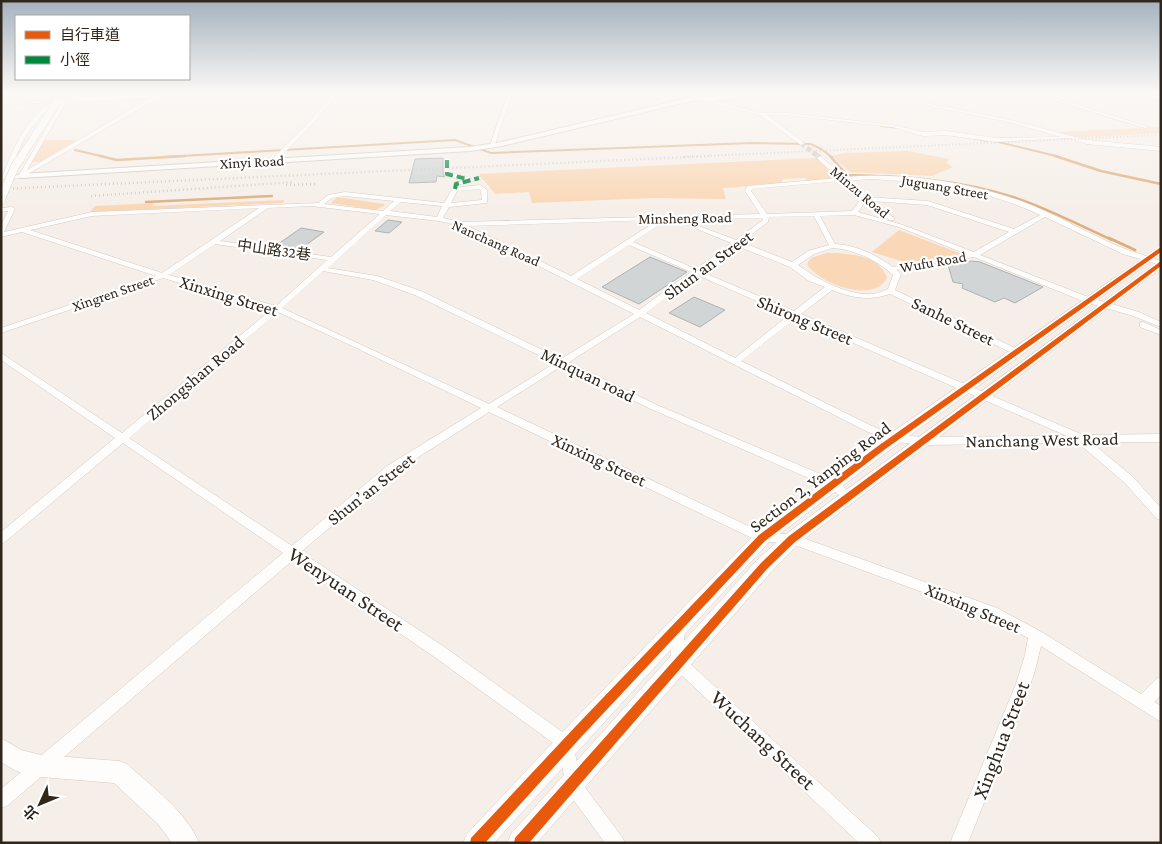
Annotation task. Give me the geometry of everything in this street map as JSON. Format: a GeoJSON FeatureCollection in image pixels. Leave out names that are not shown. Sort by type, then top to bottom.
{"type":"FeatureCollection","features":[{"type":"Feature","properties":{"kind":"main road"},"geometry":{"type":"LineString","coordinates":[[1,199],[15,166],[39,130]]}},
{"type":"Feature","properties":{"kind":"main road","name":"Section 2, Yanping Road"},"geometry":{"type":"LineString","coordinates":[[520,843],[764,566],[896,438],[1161,248]]}},
{"type":"Feature","properties":{"kind":"main road","name":"Section 2, Yanping Road"},"geometry":{"type":"LineString","coordinates":[[476,843],[566,744],[762,538],[924,441],[984,394],[1161,263]]}},
{"type":"Feature","properties":{"kind":"main road"},"geometry":{"type":"LineString","coordinates":[[1,749],[16,760],[41,766],[119,772],[166,816],[187,843]]}},
{"type":"Feature","properties":{"kind":"street"},"geometry":{"type":"LineString","coordinates":[[28,130],[9,164],[5,178],[20,176],[99,130]]}},
{"type":"Feature","properties":{"kind":"street"},"geometry":{"type":"LineString","coordinates":[[20,176],[47,130]]}},
{"type":"Feature","properties":{"kind":"street"},"geometry":{"type":"LineString","coordinates":[[273,161],[304,130]]}},
{"type":"Feature","properties":{"kind":"street"},"geometry":{"type":"LineString","coordinates":[[491,147],[497,130]]}},
{"type":"Feature","properties":{"kind":"street","name":"Xinyi Road"},"geometry":{"type":"LineString","coordinates":[[20,176],[491,147],[560,130]]}},
{"type":"Feature","properties":{"kind":"street"},"geometry":{"type":"LineString","coordinates":[[785,130],[801,143]]}},
{"type":"Feature","properties":{"kind":"street"},"geometry":{"type":"LineString","coordinates":[[909,130],[923,134],[946,133],[996,140],[1066,138]]}},
{"type":"Feature","properties":{"kind":"street"},"geometry":{"type":"LineString","coordinates":[[1041,130],[1087,142],[1161,149]]}},
{"type":"Feature","properties":{"kind":"street","name":"Minzu Road"},"geometry":{"type":"LineString","coordinates":[[820,158],[864,199],[901,226]]}},
{"type":"Feature","properties":{"kind":"street"},"geometry":{"type":"LineString","coordinates":[[446,160],[447,174],[467,179]]}},
{"type":"Feature","properties":{"kind":"street"},"geometry":{"type":"LineString","coordinates":[[439,219],[456,184],[479,178]]}},
{"type":"Feature","properties":{"kind":"street","name":"Juguang Street"},"geometry":{"type":"LineString","coordinates":[[765,216],[748,191],[749,188],[885,178],[942,183],[989,193],[1046,214],[1126,252],[1161,263]]}},
{"type":"Feature","properties":{"kind":"street"},"geometry":{"type":"LineString","coordinates":[[320,204],[330,196],[345,194],[446,205],[485,202],[484,190],[480,187],[455,189]]}},
{"type":"Feature","properties":{"kind":"street"},"geometry":{"type":"LineString","coordinates":[[854,213],[864,199],[928,204],[1014,231]]}},
{"type":"Feature","properties":{"kind":"street","name":"Zhongshan Road"},"geometry":{"type":"LineString","coordinates":[[1,540],[277,309],[399,200]]}},
{"type":"Feature","properties":{"kind":"street","name":"Nanchang Road"},"geometry":{"type":"LineString","coordinates":[[1,234],[92,214],[320,204],[439,219],[459,224],[572,279],[872,430],[896,438],[924,441]]}},
{"type":"Feature","properties":{"kind":"street","name":"Xingren Street"},"geometry":{"type":"LineString","coordinates":[[1,331],[162,276],[268,206]]}},
{"type":"Feature","properties":{"kind":"street"},"geometry":{"type":"LineString","coordinates":[[1,210],[12,209],[1,234]]}},
{"type":"Feature","properties":{"kind":"street","name":"Minsheng Road"},"geometry":{"type":"LineString","coordinates":[[459,224],[854,213],[901,226],[1104,305]]}},
{"type":"Feature","properties":{"kind":"street"},"geometry":{"type":"LineString","coordinates":[[816,214],[833,246]]}},
{"type":"Feature","properties":{"kind":"street"},"geometry":{"type":"LineString","coordinates":[[974,255],[1046,214]]}},
{"type":"Feature","properties":{"kind":"street","name":"Shun’an Street"},"geometry":{"type":"LineString","coordinates":[[1,800],[391,468],[641,313],[737,244],[766,221],[765,216]]}},
{"type":"Feature","properties":{"kind":"street"},"geometry":{"type":"LineString","coordinates":[[572,279],[628,242],[669,218],[793,265],[812,279],[830,287],[865,296],[875,296],[891,291],[896,280],[896,274],[892,269],[852,249],[833,246],[806,255],[793,265]]}},
{"type":"Feature","properties":{"kind":"street","name":"Xinxing Street"},"geometry":{"type":"LineString","coordinates":[[22,230],[162,276],[277,309],[351,342],[762,538],[792,539],[976,605],[1035,635],[1161,715]]}},
{"type":"Feature","properties":{"kind":"street","name":"中山路32巷"},"geometry":{"type":"LineString","coordinates":[[214,242],[333,259]]}},
{"type":"Feature","properties":{"kind":"street","name":"Shirong Street"},"geometry":{"type":"LineString","coordinates":[[628,242],[965,389],[984,394],[1084,440]]}},
{"type":"Feature","properties":{"kind":"street","name":"Wufu Road"},"geometry":{"type":"LineString","coordinates":[[892,269],[974,255]]}},
{"type":"Feature","properties":{"kind":"street","name":"Minquan road"},"geometry":{"type":"LineString","coordinates":[[322,269],[374,278],[418,293],[654,407],[841,490]]}},
{"type":"Feature","properties":{"kind":"street"},"geometry":{"type":"LineString","coordinates":[[736,361],[830,287]]}},
{"type":"Feature","properties":{"kind":"street","name":"Sanhe Street"},"geometry":{"type":"LineString","coordinates":[[891,291],[1016,352]]}},
{"type":"Feature","properties":{"kind":"street"},"geometry":{"type":"LineString","coordinates":[[1104,305],[1136,314],[1161,325]]}},
{"type":"Feature","properties":{"kind":"street"},"geometry":{"type":"LineString","coordinates":[[1104,305],[1161,333]]}},
{"type":"Feature","properties":{"kind":"street","name":"Wenyuan Street"},"geometry":{"type":"LineString","coordinates":[[1,356],[438,651],[566,744]]}},
{"type":"Feature","properties":{"kind":"street","name":"Nanchang West Road"},"geometry":{"type":"LineString","coordinates":[[924,441],[1161,438]]}},
{"type":"Feature","properties":{"kind":"street"},"geometry":{"type":"LineString","coordinates":[[1084,440],[1130,480],[1161,516]]}},
{"type":"Feature","properties":{"kind":"street"},"geometry":{"type":"LineString","coordinates":[[677,627],[678,662]]}},
{"type":"Feature","properties":{"kind":"street","name":"Xinghua Street"},"geometry":{"type":"LineString","coordinates":[[960,843],[989,775],[1023,684],[1034,650],[1035,635]]}},
{"type":"Feature","properties":{"kind":"street","name":"Wuchang Street"},"geometry":{"type":"LineString","coordinates":[[678,662],[872,843]]}},
{"type":"Feature","properties":{"kind":"street"},"geometry":{"type":"LineString","coordinates":[[1143,704],[1161,684]]}},
{"type":"Feature","properties":{"kind":"street"},"geometry":{"type":"LineString","coordinates":[[566,744],[573,785],[616,843]]}},
{"type":"Feature","properties":{"kind":"shaded area"},"geometry":{"type":"Polygon","coordinates":[[[1161,130],[1161,133],[1073,138],[1054,132],[1161,130]]]}},
{"type":"Feature","properties":{"kind":"shaded area"},"geometry":{"type":"Polygon","coordinates":[[[43,140],[77,140],[41,161],[31,163],[43,140]]]}},
{"type":"Feature","properties":{"kind":"shaded area"},"geometry":{"type":"Polygon","coordinates":[[[908,151],[949,159],[946,163],[953,167],[932,176],[850,172],[832,156],[845,153],[908,151]]]}},
{"type":"Feature","properties":{"kind":"shaded area"},"geometry":{"type":"Polygon","coordinates":[[[816,158],[839,179],[807,181],[805,178],[782,179],[782,183],[723,188],[726,199],[652,198],[532,203],[529,192],[495,194],[479,174],[816,158]]]}},
{"type":"Feature","properties":{"kind":"shaded area"},"geometry":{"type":"Polygon","coordinates":[[[337,197],[385,205],[376,210],[331,203],[337,197]]]}},
{"type":"Feature","properties":{"kind":"shaded area"},"geometry":{"type":"Polygon","coordinates":[[[284,200],[283,203],[90,212],[95,206],[154,203],[152,206],[284,200]]]}},
{"type":"Feature","properties":{"kind":"shaded area"},"geometry":{"type":"Polygon","coordinates":[[[899,230],[962,254],[907,263],[872,252],[899,230]]]}},
{"type":"Feature","properties":{"kind":"shaded area"},"geometry":{"type":"Polygon","coordinates":[[[827,253],[853,255],[870,260],[878,264],[887,278],[880,286],[871,290],[859,290],[834,284],[813,271],[807,264],[811,258],[827,253]]]}},
{"type":"Feature","properties":{"kind":"building"},"geometry":{"type":"Polygon","coordinates":[[[443,158],[443,174],[445,177],[437,176],[436,182],[409,183],[415,159],[443,158]]]}},
{"type":"Feature","properties":{"kind":"building"},"geometry":{"type":"Polygon","coordinates":[[[388,220],[402,222],[389,233],[375,231],[388,220]]]}},
{"type":"Feature","properties":{"kind":"building"},"geometry":{"type":"Polygon","coordinates":[[[301,228],[324,232],[299,250],[274,247],[301,228]]]}},
{"type":"Feature","properties":{"kind":"building"},"geometry":{"type":"Polygon","coordinates":[[[650,257],[687,272],[639,304],[602,287],[650,257]]]}},
{"type":"Feature","properties":{"kind":"building"},"geometry":{"type":"Polygon","coordinates":[[[972,261],[980,262],[1043,287],[1015,303],[1004,298],[995,302],[962,288],[963,284],[953,282],[948,265],[972,261]]]}},
{"type":"Feature","properties":{"kind":"building"},"geometry":{"type":"Polygon","coordinates":[[[694,297],[725,310],[700,327],[669,313],[694,297]]]}},
{"type":"Feature","properties":{"kind":"waterway"},"geometry":{"type":"LineString","coordinates":[[972,138],[987,141]]}},
{"type":"Feature","properties":{"kind":"waterway"},"geometry":{"type":"LineString","coordinates":[[164,157],[455,140],[491,153],[752,143],[811,144],[832,157]]}},
{"type":"Feature","properties":{"kind":"waterway"},"geometry":{"type":"LineString","coordinates":[[994,141],[1060,157]]}},
{"type":"Feature","properties":{"kind":"waterway"},"geometry":{"type":"LineString","coordinates":[[75,150],[105,157]]}},
{"type":"Feature","properties":{"kind":"waterway"},"geometry":{"type":"LineString","coordinates":[[100,156],[117,160],[185,156]]}},
{"type":"Feature","properties":{"kind":"waterway"},"geometry":{"type":"LineString","coordinates":[[830,156],[847,175],[931,180],[993,191],[1038,206],[1112,240]]}},
{"type":"Feature","properties":{"kind":"waterway"},"geometry":{"type":"LineString","coordinates":[[1055,156],[1101,171],[1161,184]]}},
{"type":"Feature","properties":{"kind":"waterway"},"geometry":{"type":"LineString","coordinates":[[146,202],[272,196]]}},
{"type":"Feature","properties":{"kind":"waterway"},"geometry":{"type":"LineString","coordinates":[[1109,238],[1135,250]]}},
{"type":"Feature","properties":{"kind":"tunnel"},"geometry":{"type":"LineString","coordinates":[[801,143],[819,157]]}},
{"type":"Feature","properties":{"kind":"railway"},"geometry":{"type":"LineString","coordinates":[[683,157],[1161,135]]}},
{"type":"Feature","properties":{"kind":"railway"},"geometry":{"type":"LineString","coordinates":[[1,189],[710,156]]}},
{"type":"Feature","properties":{"kind":"railway"},"geometry":{"type":"LineString","coordinates":[[91,196],[294,182]]}},
{"type":"Feature","properties":{"kind":"railway"},"geometry":{"type":"LineString","coordinates":[[286,185],[316,184]]}},
{"type":"Feature","properties":{"kind":"marked path"},"geometry":{"type":"LineString","coordinates":[[447,160],[447,174],[467,179]]}},
{"type":"Feature","properties":{"kind":"marked path"},"geometry":{"type":"LineString","coordinates":[[455,189],[456,184],[479,178]]}},
{"type":"Feature","properties":{"kind":"cycle path"},"geometry":{"type":"LineString","coordinates":[[476,843],[762,538],[881,448],[1161,249]]}},
{"type":"Feature","properties":{"kind":"cycle path"},"geometry":{"type":"LineString","coordinates":[[520,843],[764,566],[792,539],[1161,263]]}}]}
